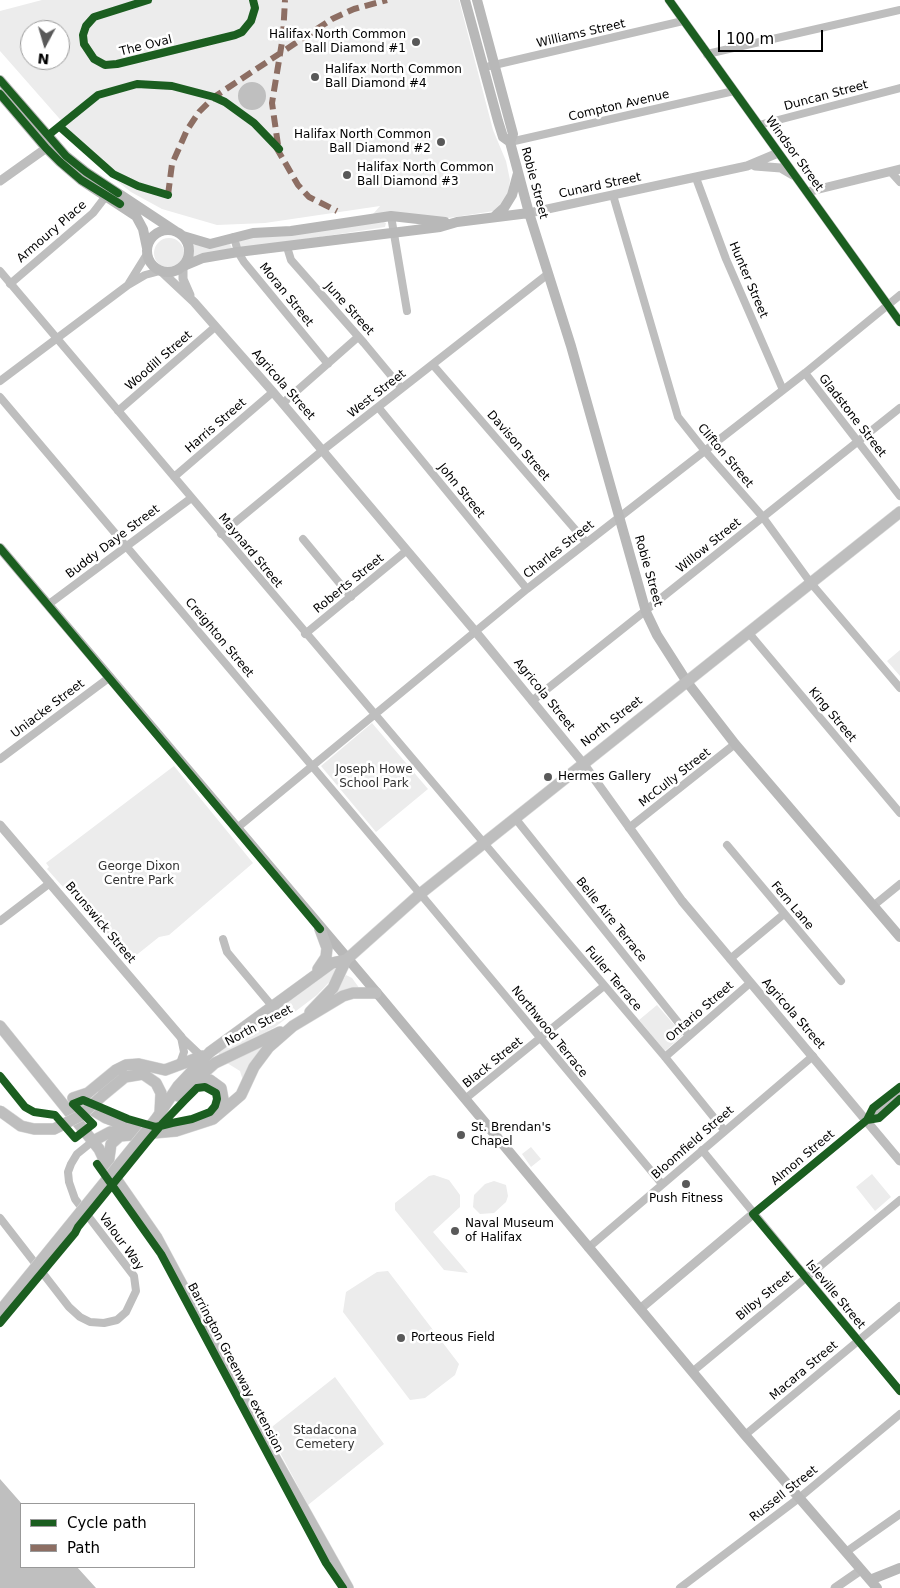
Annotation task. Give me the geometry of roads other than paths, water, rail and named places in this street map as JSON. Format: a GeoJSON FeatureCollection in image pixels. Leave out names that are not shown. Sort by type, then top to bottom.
{"type":"FeatureCollection","features":[{"type":"Feature","properties":{"kind":"main road","name":"Robie Street"},"geometry":{"type":"LineString","coordinates":[[465,0],[503,137],[510,142]]}},
{"type":"Feature","properties":{"kind":"main road","name":"Robie Street"},"geometry":{"type":"LineString","coordinates":[[477,0],[513,134],[510,142],[529,213],[620,518],[646,612],[657,634],[687,682],[735,744],[900,937]]}},
{"type":"Feature","properties":{"kind":"main road"},"geometry":{"type":"LineString","coordinates":[[0,80],[50,145]]}},
{"type":"Feature","properties":{"kind":"main road"},"geometry":{"type":"LineString","coordinates":[[0,94],[81,180],[136,216],[143,229],[147,251],[150,261],[161,271],[177,271],[184,266],[190,250],[179,234],[160,232],[152,238],[147,251]]}},
{"type":"Feature","properties":{"kind":"main road","name":"Cunard Street"},"geometry":{"type":"LineString","coordinates":[[50,145],[86,172],[179,234],[210,244],[234,237],[391,216],[457,222]]}},
{"type":"Feature","properties":{"kind":"main road"},"geometry":{"type":"LineString","coordinates":[[494,217],[504,208],[512,195],[518,173]]}},
{"type":"Feature","properties":{"kind":"main road","name":"Cunard Street"},"geometry":{"type":"LineString","coordinates":[[184,266],[203,258],[238,252],[440,227],[457,222],[529,213]]}},
{"type":"Feature","properties":{"kind":"main road","name":"North Street"},"geometry":{"type":"LineString","coordinates":[[170,1100],[215,1063],[293,1026],[319,1004],[333,988],[346,960],[420,894],[900,512]]}},
{"type":"Feature","properties":{"kind":"main road"},"geometry":{"type":"LineString","coordinates":[[0,548],[346,960],[376,993],[745,1435],[873,1584],[900,1568]]}},
{"type":"Feature","properties":{"kind":"main road"},"geometry":{"type":"LineString","coordinates":[[308,980],[326,958],[327,948],[320,929]]}},
{"type":"Feature","properties":{"kind":"main road","name":"North Street"},"geometry":{"type":"LineString","coordinates":[[203,1056],[332,963],[346,960]]}},
{"type":"Feature","properties":{"kind":"main road"},"geometry":{"type":"LineString","coordinates":[[108,1166],[111,1144],[120,1136],[176,1131],[213,1119],[234,1104],[241,1095],[254,1067],[262,1056],[293,1026],[343,996],[353,993],[376,993]]}},
{"type":"Feature","properties":{"kind":"main road"},"geometry":{"type":"LineString","coordinates":[[0,1026],[93,1141],[157,1238],[348,1588]]}},
{"type":"Feature","properties":{"kind":"main road"},"geometry":{"type":"LineString","coordinates":[[72,1098],[88,1092],[116,1070],[126,1065],[139,1064],[165,1070],[203,1056]]}},
{"type":"Feature","properties":{"kind":"main road"},"geometry":{"type":"LineString","coordinates":[[0,1311],[158,1116],[175,1090],[203,1056]]}},
{"type":"Feature","properties":{"kind":"main road"},"geometry":{"type":"LineString","coordinates":[[0,1111],[20,1126],[34,1129],[54,1129],[80,1116],[118,1081],[134,1074],[150,1078],[156,1083],[162,1096],[158,1116]]}},
{"type":"Feature","properties":{"kind":"main road"},"geometry":{"type":"LineString","coordinates":[[193,1082],[210,1080],[221,1088],[222,1104],[213,1119]]}},
{"type":"Feature","properties":{"kind":"main road"},"geometry":{"type":"LineString","coordinates":[[48,1087],[72,1098],[106,1118],[147,1134]]}},
{"type":"Feature","properties":{"kind":"main road"},"geometry":{"type":"LineString","coordinates":[[93,1141],[110,1132],[147,1134]]}},
{"type":"Feature","properties":{"kind":"street","name":"Windsor Street"},"geometry":{"type":"LineString","coordinates":[[669,0],[900,322]]}},
{"type":"Feature","properties":{"kind":"street"},"geometry":{"type":"LineString","coordinates":[[707,54],[900,10]]}},
{"type":"Feature","properties":{"kind":"street","name":"Williams Street"},"geometry":{"type":"LineString","coordinates":[[484,68],[683,21]]}},
{"type":"Feature","properties":{"kind":"street","name":"Duncan Street"},"geometry":{"type":"LineString","coordinates":[[758,126],[900,88]]}},
{"type":"Feature","properties":{"kind":"street","name":"Compton Avenue"},"geometry":{"type":"LineString","coordinates":[[510,142],[734,91]]}},
{"type":"Feature","properties":{"kind":"street"},"geometry":{"type":"LineString","coordinates":[[0,181],[50,145]]}},
{"type":"Feature","properties":{"kind":"street","name":"Cunard Street"},"geometry":{"type":"LineString","coordinates":[[529,213],[747,166],[778,153]]}},
{"type":"Feature","properties":{"kind":"street","name":"Cunard Street"},"geometry":{"type":"LineString","coordinates":[[747,166],[781,168],[795,176]]}},
{"type":"Feature","properties":{"kind":"street"},"geometry":{"type":"LineString","coordinates":[[808,192],[896,170],[900,182]]}},
{"type":"Feature","properties":{"kind":"street","name":"Hunter Street"},"geometry":{"type":"LineString","coordinates":[[696,178],[726,259],[783,390]]}},
{"type":"Feature","properties":{"kind":"street","name":"Armoury Place"},"geometry":{"type":"LineString","coordinates":[[10,284],[92,213],[106,196]]}},
{"type":"Feature","properties":{"kind":"street","name":"Clifton Street"},"geometry":{"type":"LineString","coordinates":[[613,196],[678,417],[762,516],[810,582],[900,688]]}},
{"type":"Feature","properties":{"kind":"street"},"geometry":{"type":"LineString","coordinates":[[391,216],[407,311]]}},
{"type":"Feature","properties":{"kind":"street","name":"Moran Street"},"geometry":{"type":"LineString","coordinates":[[234,237],[238,252],[328,364]]}},
{"type":"Feature","properties":{"kind":"street","name":"June Street"},"geometry":{"type":"LineString","coordinates":[[287,247],[291,260],[398,384]]}},
{"type":"Feature","properties":{"kind":"street"},"geometry":{"type":"LineString","coordinates":[[128,285],[147,251]]}},
{"type":"Feature","properties":{"kind":"street","name":"Agricola Street"},"geometry":{"type":"LineString","coordinates":[[184,266],[183,279],[194,302]]}},
{"type":"Feature","properties":{"kind":"street"},"geometry":{"type":"LineString","coordinates":[[0,381],[128,285],[145,275],[161,271]]}},
{"type":"Feature","properties":{"kind":"street","name":"Agricola Street"},"geometry":{"type":"LineString","coordinates":[[161,271],[194,302],[283,403],[475,631],[583,763],[682,901],[900,1161]]}},
{"type":"Feature","properties":{"kind":"street","name":"Maynard Street"},"geometry":{"type":"LineString","coordinates":[[0,272],[174,477],[190,499],[484,843]]}},
{"type":"Feature","properties":{"kind":"street","name":"West Street"},"geometry":{"type":"LineString","coordinates":[[221,534],[323,450],[548,274]]}},
{"type":"Feature","properties":{"kind":"street","name":"Charles Street"},"geometry":{"type":"LineString","coordinates":[[237,828],[527,589],[783,390],[900,295]]}},
{"type":"Feature","properties":{"kind":"street","name":"Woodill Street"},"geometry":{"type":"LineString","coordinates":[[118,411],[216,327]]}},
{"type":"Feature","properties":{"kind":"street"},"geometry":{"type":"LineString","coordinates":[[283,403],[358,337]]}},
{"type":"Feature","properties":{"kind":"street","name":"Davison Street"},"geometry":{"type":"LineString","coordinates":[[433,365],[586,542]]}},
{"type":"Feature","properties":{"kind":"street","name":"Gladstone Street"},"geometry":{"type":"LineString","coordinates":[[804,373],[900,496]]}},
{"type":"Feature","properties":{"kind":"street","name":"Harris Street"},"geometry":{"type":"LineString","coordinates":[[174,477],[273,392]]}},
{"type":"Feature","properties":{"kind":"street","name":"Creighton Street"},"geometry":{"type":"LineString","coordinates":[[0,397],[420,894]]}},
{"type":"Feature","properties":{"kind":"street","name":"John Street"},"geometry":{"type":"LineString","coordinates":[[378,407],[527,589]]}},
{"type":"Feature","properties":{"kind":"street","name":"Willow Street"},"geometry":{"type":"LineString","coordinates":[[532,701],[900,408]]}},
{"type":"Feature","properties":{"kind":"street","name":"Buddy Daye Street"},"geometry":{"type":"LineString","coordinates":[[48,604],[190,499]]}},
{"type":"Feature","properties":{"kind":"street"},"geometry":{"type":"LineString","coordinates":[[302,539],[351,596]]}},
{"type":"Feature","properties":{"kind":"street","name":"Roberts Street"},"geometry":{"type":"LineString","coordinates":[[305,634],[406,551]]}},
{"type":"Feature","properties":{"kind":"street","name":"King Street"},"geometry":{"type":"LineString","coordinates":[[748,632],[900,813]]}},
{"type":"Feature","properties":{"kind":"street","name":"Uniacke Street"},"geometry":{"type":"LineString","coordinates":[[0,759],[110,677]]}},
{"type":"Feature","properties":{"kind":"street","name":"McCully Street"},"geometry":{"type":"LineString","coordinates":[[629,828],[735,744]]}},
{"type":"Feature","properties":{"kind":"street","name":"Belle Aire Terrace"},"geometry":{"type":"LineString","coordinates":[[514,818],[689,1036]]}},
{"type":"Feature","properties":{"kind":"street","name":"Brunswick Street"},"geometry":{"type":"LineString","coordinates":[[0,825],[181,1037],[203,1056]]}},
{"type":"Feature","properties":{"kind":"street","name":"Fuller Terrace"},"geometry":{"type":"LineString","coordinates":[[484,843],[724,1130]]}},
{"type":"Feature","properties":{"kind":"street","name":"Fern Lane"},"geometry":{"type":"LineString","coordinates":[[727,845],[841,981]]}},
{"type":"Feature","properties":{"kind":"street"},"geometry":{"type":"LineString","coordinates":[[0,921],[50,883]]}},
{"type":"Feature","properties":{"kind":"street"},"geometry":{"type":"LineString","coordinates":[[873,906],[900,884]]}},
{"type":"Feature","properties":{"kind":"street","name":"Northwood Terrace"},"geometry":{"type":"LineString","coordinates":[[420,894],[662,1184]]}},
{"type":"Feature","properties":{"kind":"street"},"geometry":{"type":"LineString","coordinates":[[730,959],[784,914]]}},
{"type":"Feature","properties":{"kind":"street"},"geometry":{"type":"LineString","coordinates":[[224,939],[226,952],[272,1006]]}},
{"type":"Feature","properties":{"kind":"street","name":"Ontario Street"},"geometry":{"type":"LineString","coordinates":[[665,1058],[750,983]]}},
{"type":"Feature","properties":{"kind":"street","name":"Black Street"},"geometry":{"type":"LineString","coordinates":[[465,1099],[604,986]]}},
{"type":"Feature","properties":{"kind":"street"},"geometry":{"type":"LineString","coordinates":[[179,1066],[184,1052],[181,1037]]}},
{"type":"Feature","properties":{"kind":"street","name":"Bloomfield Street"},"geometry":{"type":"LineString","coordinates":[[588,1248],[813,1056]]}},
{"type":"Feature","properties":{"kind":"street","name":"Almon Street"},"geometry":{"type":"LineString","coordinates":[[640,1309],[900,1094]]}},
{"type":"Feature","properties":{"kind":"street","name":"Valour Way"},"geometry":{"type":"LineString","coordinates":[[0,1218],[69,1307],[80,1317],[90,1322],[104,1323],[117,1320],[126,1312],[136,1291],[134,1276],[75,1199],[69,1182],[68,1172],[71,1164],[78,1154],[93,1141]]}},
{"type":"Feature","properties":{"kind":"street","name":"Isleville Street"},"geometry":{"type":"LineString","coordinates":[[702,1150],[900,1391]]}},
{"type":"Feature","properties":{"kind":"street","name":"Bilby Street"},"geometry":{"type":"LineString","coordinates":[[692,1372],[900,1200]]}},
{"type":"Feature","properties":{"kind":"street","name":"Macara Street"},"geometry":{"type":"LineString","coordinates":[[745,1435],[900,1306]]}},
{"type":"Feature","properties":{"kind":"street","name":"Russell Street"},"geometry":{"type":"LineString","coordinates":[[680,1588],[799,1498],[900,1414]]}},
{"type":"Feature","properties":{"kind":"street"},"geometry":{"type":"LineString","coordinates":[[846,1552],[900,1514]]}},
{"type":"Feature","properties":{"kind":"street"},"geometry":{"type":"LineString","coordinates":[[835,1588],[861,1570]]}},
{"type":"Feature","properties":{"kind":"place","name":"Halifax North Common Ball Diamond #1"},"geometry":{"type":"Point","coordinates":[416,42]}},
{"type":"Feature","properties":{"kind":"place","name":"Halifax North Common Ball Diamond #4"},"geometry":{"type":"Point","coordinates":[315,77]}},
{"type":"Feature","properties":{"kind":"place","name":"Halifax North Common Ball Diamond #2"},"geometry":{"type":"Point","coordinates":[441,142]}},
{"type":"Feature","properties":{"kind":"place","name":"Halifax North Common Ball Diamond #3"},"geometry":{"type":"Point","coordinates":[347,175]}},
{"type":"Feature","properties":{"kind":"place","name":"Hermes Gallery"},"geometry":{"type":"Point","coordinates":[548,777]}},
{"type":"Feature","properties":{"kind":"place","name":"St. Brendan's Chapel"},"geometry":{"type":"Point","coordinates":[461,1135]}},
{"type":"Feature","properties":{"kind":"place","name":"Push Fitness"},"geometry":{"type":"Point","coordinates":[686,1184]}},
{"type":"Feature","properties":{"kind":"place","name":"Naval Museum of Halifax"},"geometry":{"type":"Point","coordinates":[455,1231]}},
{"type":"Feature","properties":{"kind":"place","name":"Porteous Field"},"geometry":{"type":"Point","coordinates":[401,1338]}},
{"type":"Feature","properties":{"kind":"park label","name":"Joseph Howe School Park"},"geometry":{"type":"Point","coordinates":[374,777]}},
{"type":"Feature","properties":{"kind":"park label","name":"George Dixon Centre Park"},"geometry":{"type":"Point","coordinates":[139,874]}},
{"type":"Feature","properties":{"kind":"park label","name":"Stadacona Cemetery"},"geometry":{"type":"Point","coordinates":[325,1438]}}]}
